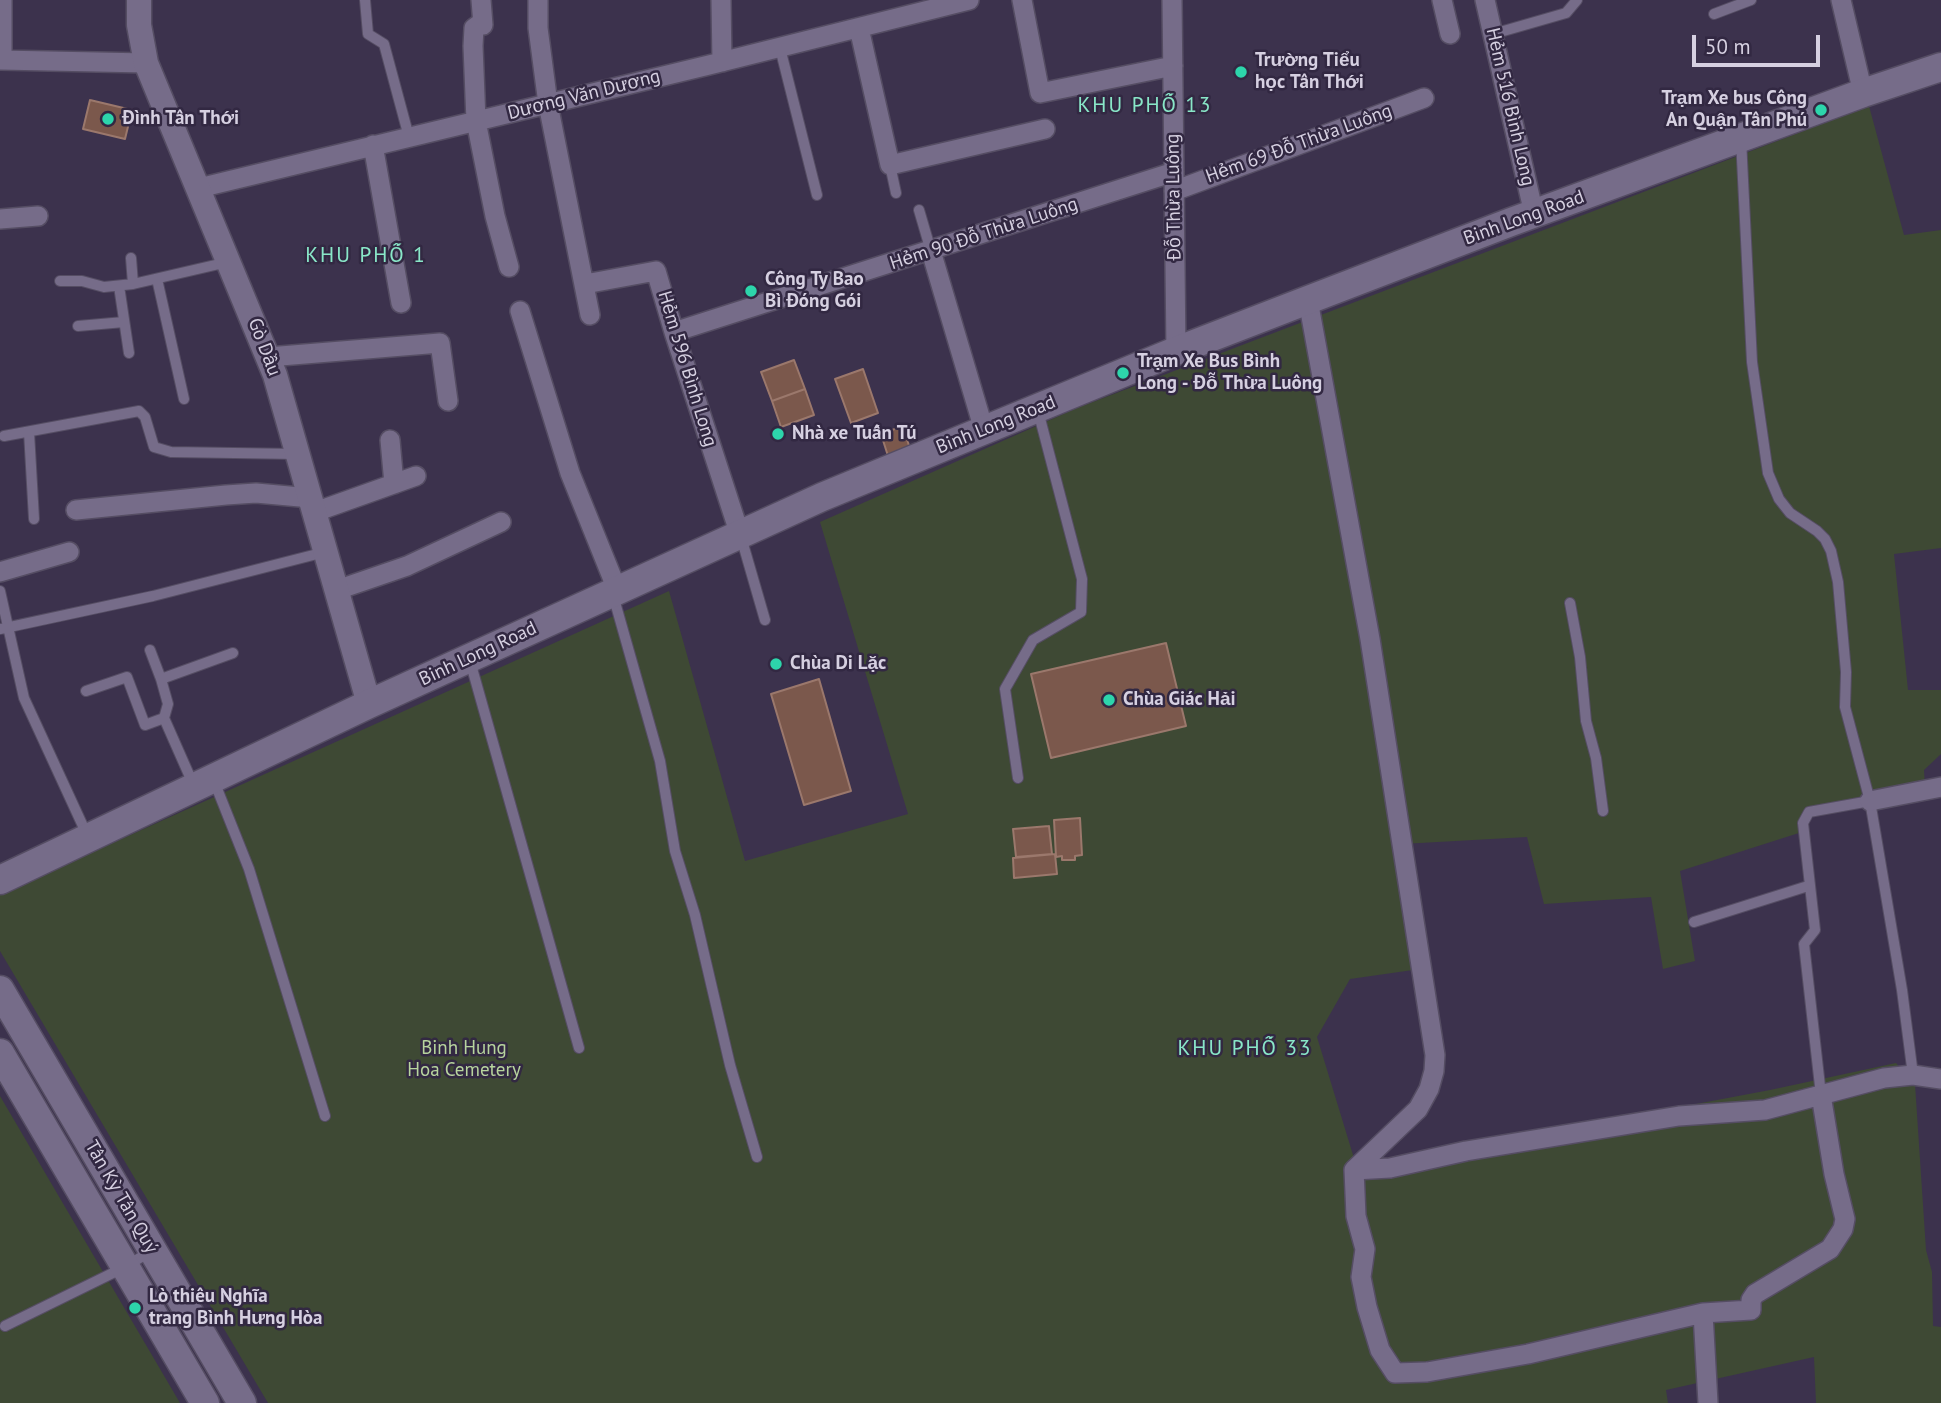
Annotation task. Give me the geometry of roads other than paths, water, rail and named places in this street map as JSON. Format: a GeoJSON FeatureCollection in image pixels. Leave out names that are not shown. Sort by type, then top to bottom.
{"type":"FeatureCollection","features":[{"type":"Feature","properties":{"kind":"main road","name":"Binh Long Road"},"geometry":{"type":"LineString","coordinates":[[0,880],[369,704],[822,497],[1176,351],[1308,300],[1534,214],[1941,67]]}},
{"type":"Feature","properties":{"kind":"main road","name":"Tân Kỳ Tân Quý"},"geometry":{"type":"LineString","coordinates":[[0,990],[242,1403]]}},
{"type":"Feature","properties":{"kind":"main road","name":"Tân Kỳ Tân Quý"},"geometry":{"type":"LineString","coordinates":[[0,1053],[205,1403]]}},
{"type":"Feature","properties":{"kind":"street"},"geometry":{"type":"LineString","coordinates":[[2,0],[1,60],[146,63]]}},
{"type":"Feature","properties":{"kind":"street","name":"Gò Dầu"},"geometry":{"type":"LineString","coordinates":[[139,0],[139,25],[146,63],[268,357],[369,704]]}},
{"type":"Feature","properties":{"kind":"street"},"geometry":{"type":"LineString","coordinates":[[481,0],[483,25],[474,28],[473,46],[476,121],[495,216],[509,267]]}},
{"type":"Feature","properties":{"kind":"street"},"geometry":{"type":"LineString","coordinates":[[538,0],[538,28],[548,104],[590,315]]}},
{"type":"Feature","properties":{"kind":"street"},"geometry":{"type":"LineString","coordinates":[[721,0],[722,62]]}},
{"type":"Feature","properties":{"kind":"street"},"geometry":{"type":"LineString","coordinates":[[1022,0],[1040,93],[1173,66]]}},
{"type":"Feature","properties":{"kind":"street","name":"Đỗ Thừa Luông"},"geometry":{"type":"LineString","coordinates":[[1172,0],[1176,351]]}},
{"type":"Feature","properties":{"kind":"street"},"geometry":{"type":"LineString","coordinates":[[1442,0],[1450,34]]}},
{"type":"Feature","properties":{"kind":"street","name":"Hẻm 516 Bình Long"},"geometry":{"type":"LineString","coordinates":[[1485,0],[1534,214]]}},
{"type":"Feature","properties":{"kind":"street"},"geometry":{"type":"LineString","coordinates":[[1840,0],[1863,93]]}},
{"type":"Feature","properties":{"kind":"street","name":"Dương Văn Dương"},"geometry":{"type":"LineString","coordinates":[[199,188],[780,48],[957,1]]}},
{"type":"Feature","properties":{"kind":"street"},"geometry":{"type":"LineString","coordinates":[[859,28],[890,165],[1045,129]]}},
{"type":"Feature","properties":{"kind":"street","name":"Hẻm 69 Đỗ Thừa Luông"},"geometry":{"type":"LineString","coordinates":[[1174,181],[1424,98]]}},
{"type":"Feature","properties":{"kind":"street"},"geometry":{"type":"LineString","coordinates":[[373,145],[401,303]]}},
{"type":"Feature","properties":{"kind":"street","name":"Hẻm 90 Đỗ Thừa Luông"},"geometry":{"type":"LineString","coordinates":[[674,332],[932,251],[1174,181]]}},
{"type":"Feature","properties":{"kind":"street"},"geometry":{"type":"LineString","coordinates":[[0,219],[38,216]]}},
{"type":"Feature","properties":{"kind":"street"},"geometry":{"type":"LineString","coordinates":[[932,251],[984,430]]}},
{"type":"Feature","properties":{"kind":"street","name":"Hẻm 596 Bình Long"},"geometry":{"type":"LineString","coordinates":[[585,284],[656,271],[740,535]]}},
{"type":"Feature","properties":{"kind":"street"},"geometry":{"type":"LineString","coordinates":[[1308,300],[1370,639],[1435,1055],[1429,1089],[1418,1110],[1354,1170],[1356,1216],[1365,1249],[1361,1277],[1380,1350],[1395,1373],[1427,1372],[1528,1354],[1703,1313],[1751,1310],[1751,1300],[1755,1294],[1830,1248],[1839,1237],[1845,1219],[1834,1174],[1821,1095]]}},
{"type":"Feature","properties":{"kind":"street"},"geometry":{"type":"LineString","coordinates":[[520,311],[570,473],[615,592]]}},
{"type":"Feature","properties":{"kind":"street"},"geometry":{"type":"LineString","coordinates":[[268,357],[440,343],[448,401]]}},
{"type":"Feature","properties":{"kind":"street"},"geometry":{"type":"LineString","coordinates":[[390,440],[394,484]]}},
{"type":"Feature","properties":{"kind":"street"},"geometry":{"type":"LineString","coordinates":[[76,510],[257,493],[313,505],[394,484],[416,475]]}},
{"type":"Feature","properties":{"kind":"street"},"geometry":{"type":"LineString","coordinates":[[337,590],[407,566],[501,522]]}},
{"type":"Feature","properties":{"kind":"street"},"geometry":{"type":"LineString","coordinates":[[0,572],[69,552]]}},
{"type":"Feature","properties":{"kind":"street"},"geometry":{"type":"LineString","coordinates":[[1870,801],[1940,790]]}},
{"type":"Feature","properties":{"kind":"street"},"geometry":{"type":"LineString","coordinates":[[1354,1170],[1390,1168],[1466,1151],[1679,1116],[1765,1110],[1884,1078],[1913,1076],[1941,1079]]}},
{"type":"Feature","properties":{"kind":"street"},"geometry":{"type":"LineString","coordinates":[[1703,1313],[1708,1403]]}},
{"type":"Feature","properties":{"kind":"lane"},"geometry":{"type":"LineString","coordinates":[[365,0],[368,34],[384,44],[409,137]]}},
{"type":"Feature","properties":{"kind":"lane"},"geometry":{"type":"LineString","coordinates":[[1493,34],[1566,13],[1577,0]]}},
{"type":"Feature","properties":{"kind":"lane"},"geometry":{"type":"LineString","coordinates":[[1714,14],[1751,0]]}},
{"type":"Feature","properties":{"kind":"lane"},"geometry":{"type":"LineString","coordinates":[[780,48],[817,195]]}},
{"type":"Feature","properties":{"kind":"lane"},"geometry":{"type":"LineString","coordinates":[[1741,139],[1752,362],[1768,473],[1779,499],[1790,513],[1825,539],[1832,551],[1846,673],[1845,708],[1870,801],[1902,990],[1913,1076]]}},
{"type":"Feature","properties":{"kind":"lane"},"geometry":{"type":"LineString","coordinates":[[890,165],[896,193]]}},
{"type":"Feature","properties":{"kind":"lane"},"geometry":{"type":"LineString","coordinates":[[919,210],[932,251]]}},
{"type":"Feature","properties":{"kind":"lane"},"geometry":{"type":"LineString","coordinates":[[131,258],[133,284]]}},
{"type":"Feature","properties":{"kind":"lane"},"geometry":{"type":"LineString","coordinates":[[60,281],[82,281],[104,287],[119,286],[230,261]]}},
{"type":"Feature","properties":{"kind":"lane"},"geometry":{"type":"LineString","coordinates":[[157,279],[184,399]]}},
{"type":"Feature","properties":{"kind":"lane"},"geometry":{"type":"LineString","coordinates":[[119,286],[129,354]]}},
{"type":"Feature","properties":{"kind":"lane"},"geometry":{"type":"LineString","coordinates":[[78,326],[124,322]]}},
{"type":"Feature","properties":{"kind":"lane"},"geometry":{"type":"LineString","coordinates":[[1018,778],[1005,689],[1032,640],[1081,612],[1082,579],[1037,408]]}},
{"type":"Feature","properties":{"kind":"lane"},"geometry":{"type":"LineString","coordinates":[[4,436],[139,411],[145,417],[154,447],[170,452],[298,454]]}},
{"type":"Feature","properties":{"kind":"lane"},"geometry":{"type":"LineString","coordinates":[[29,432],[34,519]]}},
{"type":"Feature","properties":{"kind":"lane"},"geometry":{"type":"LineString","coordinates":[[740,535],[765,620]]}},
{"type":"Feature","properties":{"kind":"lane"},"geometry":{"type":"LineString","coordinates":[[4,628],[153,596],[326,552]]}},
{"type":"Feature","properties":{"kind":"lane"},"geometry":{"type":"LineString","coordinates":[[0,591],[4,628],[24,698],[88,837]]}},
{"type":"Feature","properties":{"kind":"lane"},"geometry":{"type":"LineString","coordinates":[[615,592],[660,761],[675,850],[695,915],[730,1065],[757,1157]]}},
{"type":"Feature","properties":{"kind":"lane"},"geometry":{"type":"LineString","coordinates":[[1570,603],[1580,657],[1586,721],[1596,758],[1603,811]]}},
{"type":"Feature","properties":{"kind":"lane"},"geometry":{"type":"LineString","coordinates":[[150,650],[167,705],[164,718],[204,783],[249,869],[325,1116]]}},
{"type":"Feature","properties":{"kind":"lane"},"geometry":{"type":"LineString","coordinates":[[161,679],[233,653]]}},
{"type":"Feature","properties":{"kind":"lane"},"geometry":{"type":"LineString","coordinates":[[470,658],[579,1048]]}},
{"type":"Feature","properties":{"kind":"lane"},"geometry":{"type":"LineString","coordinates":[[86,691],[127,677],[145,725],[164,718]]}},
{"type":"Feature","properties":{"kind":"lane"},"geometry":{"type":"LineString","coordinates":[[1821,1095],[1804,944],[1815,930],[1803,823],[1805,816],[1816,811],[1870,801]]}},
{"type":"Feature","properties":{"kind":"lane"},"geometry":{"type":"LineString","coordinates":[[1694,922],[1808,886]]}},
{"type":"Feature","properties":{"kind":"lane"},"geometry":{"type":"LineString","coordinates":[[5,1326],[125,1267],[152,1250]]}},
{"type":"Feature","properties":{"kind":"place","name":"Trường Tiểu học Tân Thới"},"geometry":{"type":"Point","coordinates":[1241,72]}},
{"type":"Feature","properties":{"kind":"place","name":"Trạm Xe bus Công An Quận Tân Phú"},"geometry":{"type":"Point","coordinates":[1821,110]}},
{"type":"Feature","properties":{"kind":"place","name":"Đình Tân Thới"},"geometry":{"type":"Point","coordinates":[108,119]}},
{"type":"Feature","properties":{"kind":"place","name":"Công Ty Bao Bì Đóng Gói"},"geometry":{"type":"Point","coordinates":[751,291]}},
{"type":"Feature","properties":{"kind":"place","name":"Trạm Xe Bus Bình Long - Đỗ Thừa Luông"},"geometry":{"type":"Point","coordinates":[1123,373]}},
{"type":"Feature","properties":{"kind":"place","name":"Nhà xe Tuấn Tú"},"geometry":{"type":"Point","coordinates":[778,434]}},
{"type":"Feature","properties":{"kind":"place","name":"Chùa Di Lặc"},"geometry":{"type":"Point","coordinates":[776,664]}},
{"type":"Feature","properties":{"kind":"place","name":"Chùa Giác Hải"},"geometry":{"type":"Point","coordinates":[1109,700]}},
{"type":"Feature","properties":{"kind":"place","name":"Lò thiêu Nghĩa trang Bình Hưng Hòa"},"geometry":{"type":"Point","coordinates":[135,1308]}},
{"type":"Feature","properties":{"kind":"district","name":"KHU PHỐ 13"},"geometry":{"type":"Point","coordinates":[1145,106]}},
{"type":"Feature","properties":{"kind":"district","name":"KHU PHỐ 1"},"geometry":{"type":"Point","coordinates":[366,256]}},
{"type":"Feature","properties":{"kind":"district","name":"KHU PHỐ 33"},"geometry":{"type":"Point","coordinates":[1245,1049]}},
{"type":"Feature","properties":{"kind":"park label","name":"Binh Hung Hoa Cemetery"},"geometry":{"type":"Point","coordinates":[464,1060]}}]}
